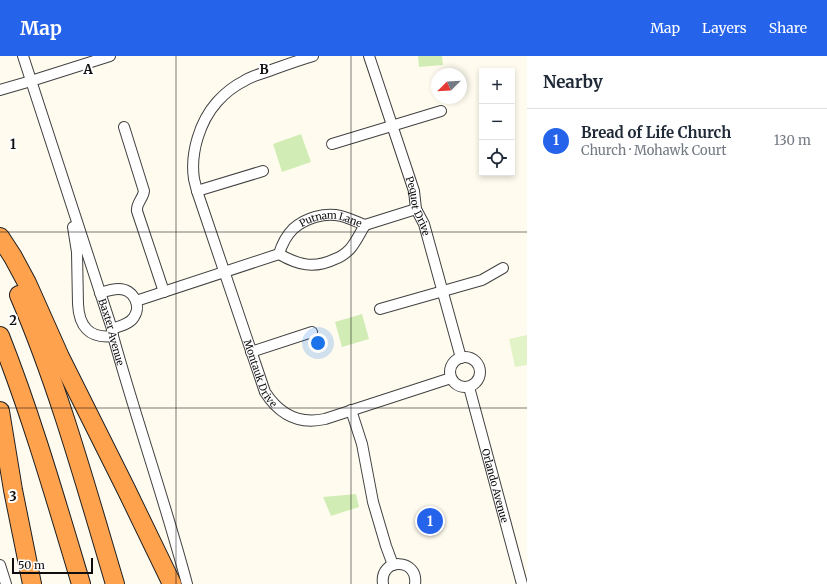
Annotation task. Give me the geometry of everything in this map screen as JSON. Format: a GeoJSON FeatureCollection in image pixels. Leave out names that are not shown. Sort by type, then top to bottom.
{"type":"FeatureCollection","features":[{"type":"Feature","properties":{"kind":"highway"},"geometry":{"type":"LineString","coordinates":[[0,237],[13,257],[26,283],[60,357],[172,584]]}},
{"type":"Feature","properties":{"kind":"highway"},"geometry":{"type":"LineString","coordinates":[[0,253],[23,305],[52,379],[115,584]]}},
{"type":"Feature","properties":{"kind":"highway"},"geometry":{"type":"LineString","coordinates":[[0,336],[36,434],[81,584]]}},
{"type":"Feature","properties":{"kind":"highway"},"geometry":{"type":"LineString","coordinates":[[0,411],[13,490],[32,584]]}},
{"type":"Feature","properties":{"kind":"street","name":"Baxter Avenue"},"geometry":{"type":"LineString","coordinates":[[23,56],[100,293],[125,381],[187,584]]}},
{"type":"Feature","properties":{"kind":"street"},"geometry":{"type":"LineString","coordinates":[[0,90],[110,56]]}},
{"type":"Feature","properties":{"kind":"street","name":"Montauk Drive"},"geometry":{"type":"LineString","coordinates":[[313,56],[278,67],[245,80],[235,86],[213,107],[203,125],[195,147],[194,178],[265,392],[271,402],[284,413],[299,420],[316,421],[451,378]]}},
{"type":"Feature","properties":{"kind":"street","name":"Pequot Drive"},"geometry":{"type":"LineString","coordinates":[[369,56],[414,191],[416,209],[424,224],[461,358]]}},
{"type":"Feature","properties":{"kind":"street"},"geometry":{"type":"LineString","coordinates":[[332,144],[441,111]]}},
{"type":"Feature","properties":{"kind":"street"},"geometry":{"type":"LineString","coordinates":[[124,127],[144,190],[143,195],[136,206],[137,211],[164,292]]}},
{"type":"Feature","properties":{"kind":"street"},"geometry":{"type":"LineString","coordinates":[[198,191],[263,171]]}},
{"type":"Feature","properties":{"kind":"street"},"geometry":{"type":"LineString","coordinates":[[68,196],[77,252],[78,312],[80,320],[87,330],[93,334],[106,337],[134,317],[137,307],[136,301],[132,294],[124,289],[114,289],[100,293]]}},
{"type":"Feature","properties":{"kind":"street"},"geometry":{"type":"LineString","coordinates":[[364,225],[416,209]]}},
{"type":"Feature","properties":{"kind":"street","name":"Putnam Lane"},"geometry":{"type":"LineString","coordinates":[[328,215],[340,216],[364,225],[350,249],[345,254],[330,262],[306,265],[288,259],[279,254],[282,244],[294,228],[314,218],[328,215]]}},
{"type":"Feature","properties":{"kind":"street"},"geometry":{"type":"LineString","coordinates":[[136,301],[279,254]]}},
{"type":"Feature","properties":{"kind":"street"},"geometry":{"type":"LineString","coordinates":[[380,309],[482,280],[503,268]]}},
{"type":"Feature","properties":{"kind":"street"},"geometry":{"type":"LineString","coordinates":[[251,352],[312,332]]}},
{"type":"Feature","properties":{"kind":"street"},"geometry":{"type":"LineString","coordinates":[[467,357],[474,360],[478,365],[480,372],[479,378],[475,384],[469,387],[462,387],[455,384],[451,378],[451,366],[455,361],[461,358],[467,357]]}},
{"type":"Feature","properties":{"kind":"street","name":"Orlando Avenue"},"geometry":{"type":"LineString","coordinates":[[469,387],[522,584]]}},
{"type":"Feature","properties":{"kind":"street"},"geometry":{"type":"LineString","coordinates":[[351,410],[362,444],[373,502],[393,565]]}},
{"type":"Feature","properties":{"kind":"street"},"geometry":{"type":"LineString","coordinates":[[383,584],[385,572],[388,568],[398,564],[408,566],[412,570],[415,584]]}},
{"type":"Feature","properties":{"kind":"street"},"geometry":{"type":"LineString","coordinates":[[0,566],[6,584]]}},
{"type":"Feature","properties":{"kind":"green space"},"geometry":{"type":"Polygon","coordinates":[[[418,56],[442,56],[443,65],[419,67],[418,56]]]}},
{"type":"Feature","properties":{"kind":"green space"},"geometry":{"type":"Polygon","coordinates":[[[301,134],[311,162],[282,172],[273,144],[301,134]]]}},
{"type":"Feature","properties":{"kind":"green space"},"geometry":{"type":"Polygon","coordinates":[[[362,314],[369,339],[342,347],[335,322],[362,314]]]}},
{"type":"Feature","properties":{"kind":"green space"},"geometry":{"type":"Polygon","coordinates":[[[527,335],[527,365],[515,367],[509,339],[527,335]]]}},
{"type":"Feature","properties":{"kind":"green space"},"geometry":{"type":"Polygon","coordinates":[[[356,494],[359,507],[331,516],[323,497],[356,494]]]}},
{"type":"Feature","properties":{"kind":"place","name":"Bread of Life Church"},"geometry":{"type":"Point","coordinates":[430,521]}}]}
